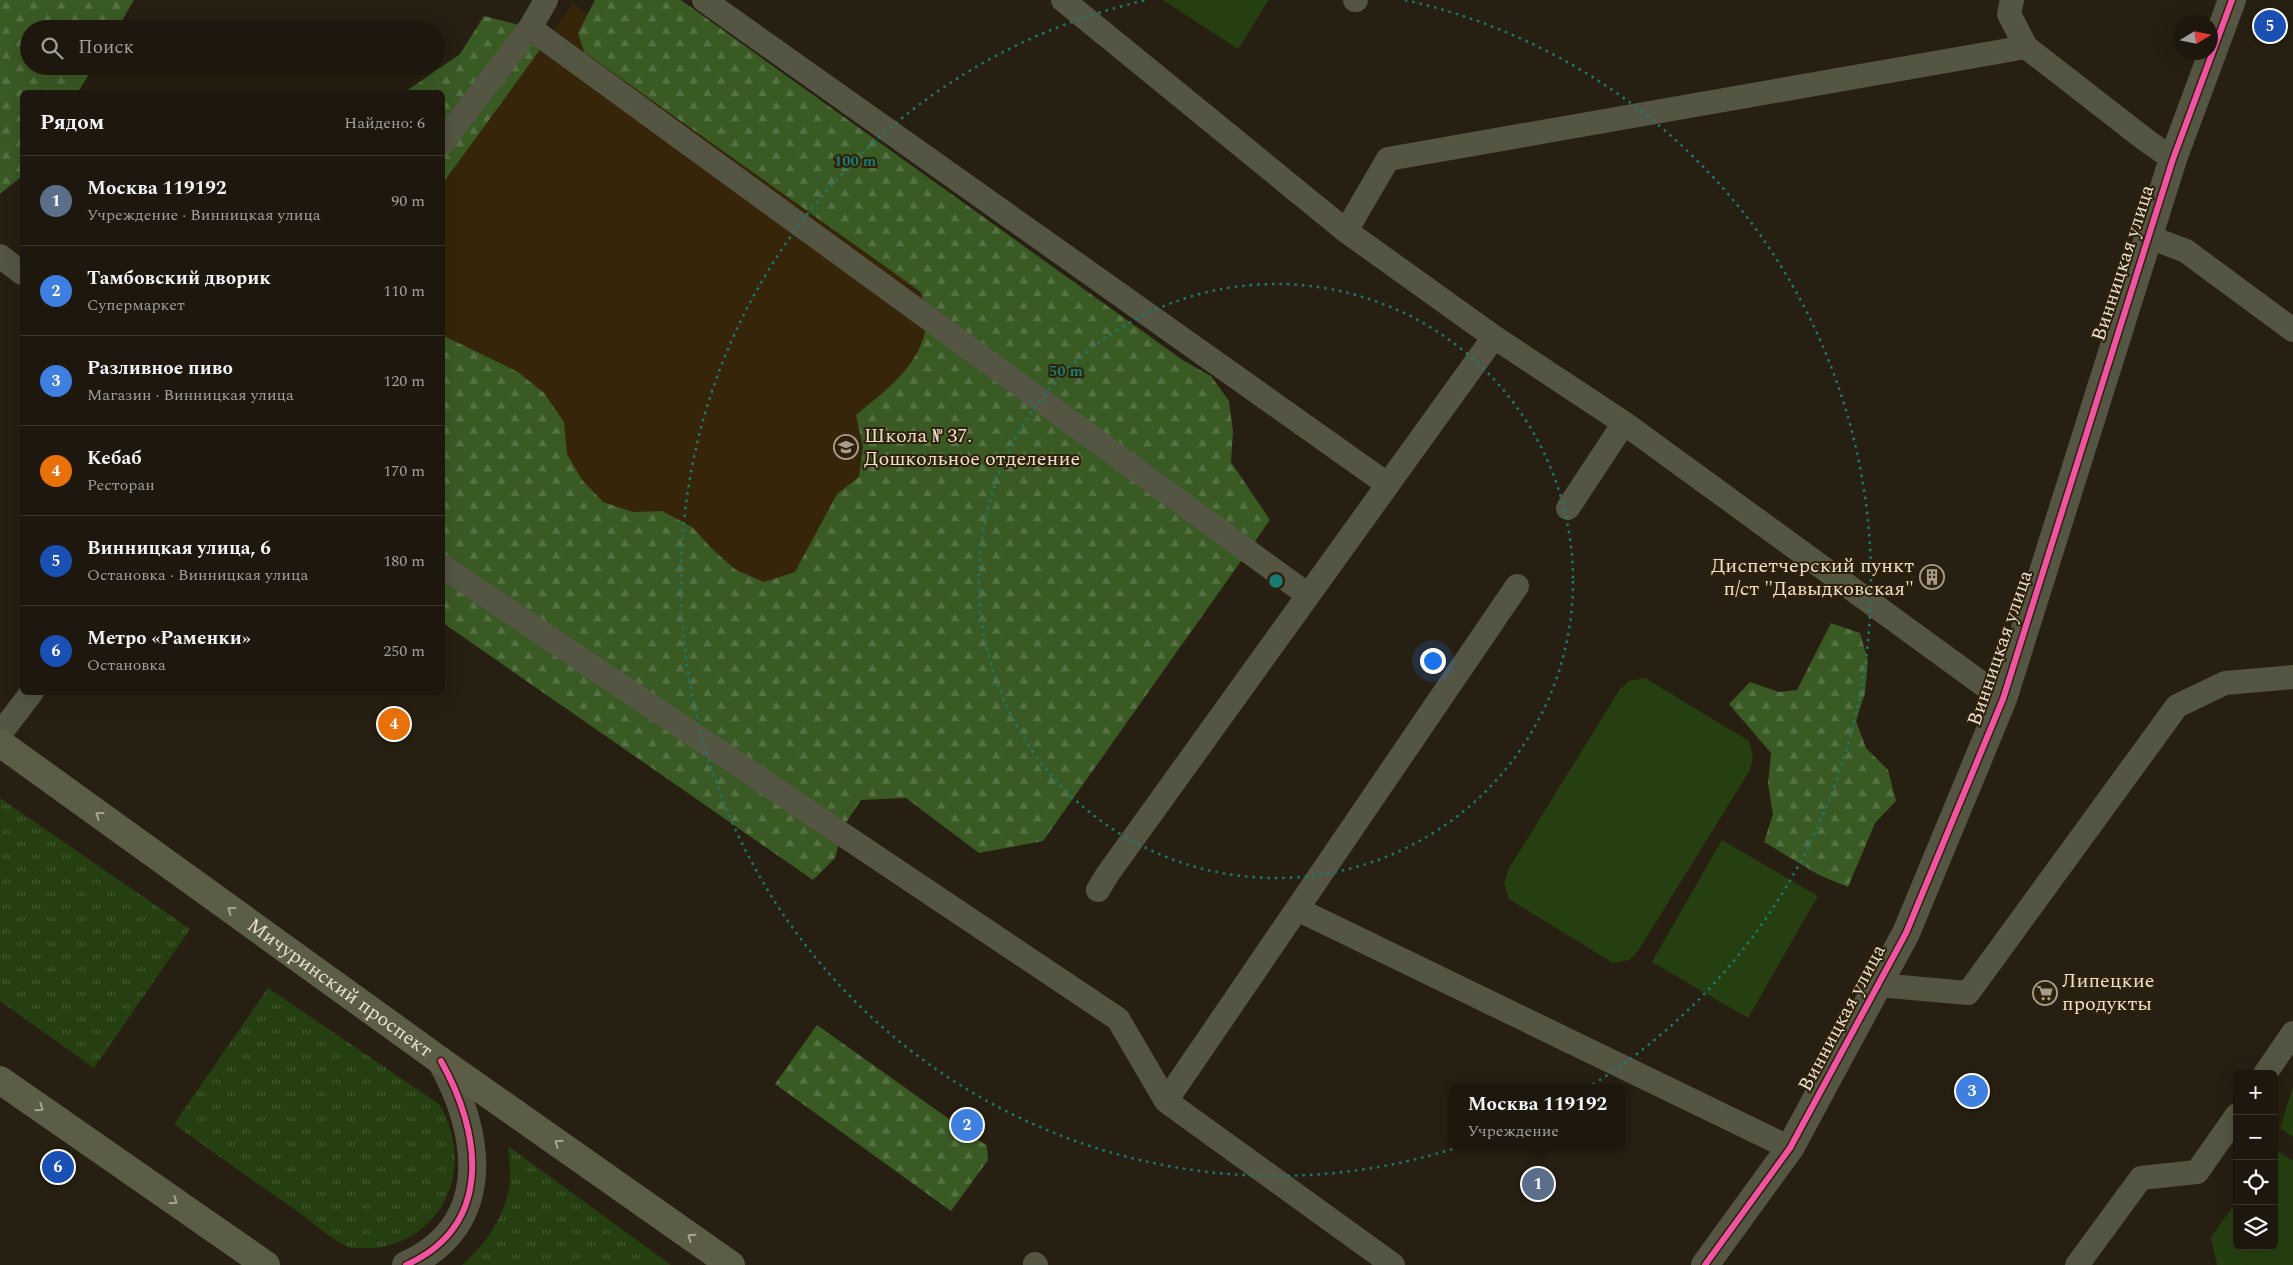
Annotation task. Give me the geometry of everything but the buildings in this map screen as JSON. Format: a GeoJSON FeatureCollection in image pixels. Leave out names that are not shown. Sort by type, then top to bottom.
{"type":"FeatureCollection","features":[{"type":"Feature","properties":{"kind":"main road","name":"Мичуринский проспект"},"geometry":{"type":"LineString","coordinates":[[0,744],[442,1061],[731,1265]]}},
{"type":"Feature","properties":{"kind":"main road"},"geometry":{"type":"LineString","coordinates":[[0,1080],[266,1265]]}},
{"type":"Feature","properties":{"kind":"street","name":"Винницкая улица"},"geometry":{"type":"LineString","coordinates":[[1705,1265],[1790,1148],[1906,933],[2003,699],[2173,159],[2232,0]]}},
{"type":"Feature","properties":{"kind":"street"},"geometry":{"type":"LineString","coordinates":[[406,1265],[417,1260],[444,1241],[456,1226],[466,1207],[470,1189],[472,1144],[466,1115],[456,1087],[442,1061]]}},
{"type":"Feature","properties":{"kind":"lane"},"geometry":{"type":"LineString","coordinates":[[445,139],[530,28],[546,0]]}},
{"type":"Feature","properties":{"kind":"lane"},"geometry":{"type":"LineString","coordinates":[[704,0],[1387,484]]}},
{"type":"Feature","properties":{"kind":"lane"},"geometry":{"type":"LineString","coordinates":[[1063,0],[1346,231],[1494,337],[1624,424],[2003,699]]}},
{"type":"Feature","properties":{"kind":"lane"},"geometry":{"type":"LineString","coordinates":[[2012,0],[2009,14],[2026,47],[2146,141],[2173,159]]}},
{"type":"Feature","properties":{"kind":"lane"},"geometry":{"type":"LineString","coordinates":[[530,28],[1308,595]]}},
{"type":"Feature","properties":{"kind":"lane"},"geometry":{"type":"LineString","coordinates":[[1346,231],[1388,159],[2026,47]]}},
{"type":"Feature","properties":{"kind":"lane"},"geometry":{"type":"LineString","coordinates":[[2149,237],[2186,251],[2293,330]]}},
{"type":"Feature","properties":{"kind":"lane"},"geometry":{"type":"LineString","coordinates":[[0,256],[20,271]]}},
{"type":"Feature","properties":{"kind":"lane"},"geometry":{"type":"LineString","coordinates":[[1098,890],[1494,337]]}},
{"type":"Feature","properties":{"kind":"lane"},"geometry":{"type":"LineString","coordinates":[[1568,508],[1624,424]]}},
{"type":"Feature","properties":{"kind":"lane"},"geometry":{"type":"LineString","coordinates":[[445,568],[1118,1019],[1166,1101],[1393,1265]]}},
{"type":"Feature","properties":{"kind":"lane"},"geometry":{"type":"LineString","coordinates":[[1166,1101],[1517,586]]}},
{"type":"Feature","properties":{"kind":"lane"},"geometry":{"type":"LineString","coordinates":[[1878,985],[1968,993],[2177,706],[2225,683],[2293,677]]}},
{"type":"Feature","properties":{"kind":"lane"},"geometry":{"type":"LineString","coordinates":[[0,734],[30,695]]}},
{"type":"Feature","properties":{"kind":"lane"},"geometry":{"type":"LineString","coordinates":[[1297,909],[1790,1148]]}},
{"type":"Feature","properties":{"kind":"lane"},"geometry":{"type":"LineString","coordinates":[[2268,1070],[2293,1033]]}},
{"type":"Feature","properties":{"kind":"lane"},"geometry":{"type":"LineString","coordinates":[[2077,1265],[2141,1178],[2196,1172],[2233,1121]]}},
{"type":"Feature","properties":{"kind":"shaded area","name":"Школа № 37. Дошкольное отделение"},"geometry":{"type":"Polygon","coordinates":[[[573,3],[1250,497],[1017,817],[445,399],[445,180],[573,3]]]}},
{"type":"Feature","properties":{"kind":"green space"},"geometry":{"type":"Polygon","coordinates":[[[0,0],[134,0],[122,20],[20,20],[20,75],[88,75],[79,90],[20,90],[20,178],[0,194],[0,0]]]}},
{"type":"Feature","properties":{"kind":"green space"},"geometry":{"type":"Polygon","coordinates":[[[595,0],[681,0],[1184,361],[1211,376],[1229,401],[1233,432],[1231,462],[1270,520],[1043,841],[979,853],[906,798],[861,800],[843,827],[835,858],[813,880],[445,624],[445,336],[518,372],[544,393],[564,422],[567,454],[582,480],[603,502],[633,512],[662,511],[692,527],[713,550],[736,570],[764,582],[795,572],[837,494],[859,477],[863,447],[856,415],[901,375],[918,351],[924,337],[927,318],[921,292],[584,52],[578,33],[595,0]]]}},
{"type":"Feature","properties":{"kind":"green space"},"geometry":{"type":"Polygon","coordinates":[[[1163,0],[1269,0],[1238,49],[1163,0]]]}},
{"type":"Feature","properties":{"kind":"green space"},"geometry":{"type":"Polygon","coordinates":[[[484,16],[530,28],[547,40],[445,180],[445,90],[408,90],[430,75],[445,75],[445,64],[460,54],[484,16]]]}},
{"type":"Feature","properties":{"kind":"green space"},"geometry":{"type":"Polygon","coordinates":[[[1831,623],[1860,633],[1868,661],[1865,693],[1856,721],[1866,748],[1888,770],[1896,801],[1875,823],[1848,887],[1819,875],[1764,842],[1773,814],[1768,784],[1771,753],[1729,704],[1750,682],[1779,692],[1797,690],[1831,623]]]}},
{"type":"Feature","properties":{"kind":"green space"},"geometry":{"type":"Polygon","coordinates":[[[1645,678],[1749,741],[1753,757],[1750,770],[1638,951],[1629,960],[1613,963],[1509,899],[1504,883],[1508,870],[1620,689],[1629,681],[1645,678]]]}},
{"type":"Feature","properties":{"kind":"green space"},"geometry":{"type":"Polygon","coordinates":[[[0,798],[190,929],[94,1068],[0,1001],[0,798]]]}},
{"type":"Feature","properties":{"kind":"green space"},"geometry":{"type":"Polygon","coordinates":[[[1722,840],[1818,896],[1748,1018],[1652,962],[1722,840]]]}},
{"type":"Feature","properties":{"kind":"green space"},"geometry":{"type":"Polygon","coordinates":[[[268,988],[439,1104],[450,1128],[453,1140],[455,1165],[453,1178],[438,1212],[410,1237],[387,1246],[375,1248],[351,1248],[343,1245],[174,1124],[268,988]]]}},
{"type":"Feature","properties":{"kind":"green space"},"geometry":{"type":"Polygon","coordinates":[[[817,1025],[987,1146],[988,1160],[951,1211],[775,1084],[817,1025]]]}},
{"type":"Feature","properties":{"kind":"green space"},"geometry":{"type":"Polygon","coordinates":[[[2293,1086],[2293,1137],[2280,1128],[2293,1086]]]}},
{"type":"Feature","properties":{"kind":"green space"},"geometry":{"type":"Polygon","coordinates":[[[508,1146],[671,1265],[462,1265],[487,1238],[505,1205],[510,1177],[508,1146]]]}},
{"type":"Feature","properties":{"kind":"green space"},"geometry":{"type":"Polygon","coordinates":[[[2278,1151],[2293,1161],[2293,1265],[2217,1265],[2211,1237],[2233,1207],[2233,1250],[2278,1250],[2278,1151]]]}},
{"type":"Feature","properties":{"kind":"cycle path"},"geometry":{"type":"LineString","coordinates":[[1705,1265],[1790,1148],[1906,933],[2003,699],[2173,159],[2232,0]]}},
{"type":"Feature","properties":{"kind":"cycle path"},"geometry":{"type":"LineString","coordinates":[[406,1265],[435,1248],[455,1226],[467,1202],[472,1175],[471,1146],[465,1117],[455,1089],[441,1061]]}},
{"type":"Feature","properties":{"kind":"place","name":"Винницкая улица, 6"},"geometry":{"type":"Point","coordinates":[2270,26]}},
{"type":"Feature","properties":{"kind":"place","name":"Школа № 37. Дошкольное отделение"},"geometry":{"type":"Point","coordinates":[846,447]}},
{"type":"Feature","properties":{"kind":"place","name":"Диспетчерский пункт п/ст \"Давыдковская\""},"geometry":{"type":"Point","coordinates":[1932,577]}},
{"type":"Feature","properties":{"kind":"place","name":"Кебаб"},"geometry":{"type":"Point","coordinates":[394,724]}},
{"type":"Feature","properties":{"kind":"place","name":"Липецкие продукты"},"geometry":{"type":"Point","coordinates":[2045,993]}},
{"type":"Feature","properties":{"kind":"place","name":"Разливное пиво"},"geometry":{"type":"Point","coordinates":[1972,1091]}},
{"type":"Feature","properties":{"kind":"place","name":"Тамбовский дворик"},"geometry":{"type":"Point","coordinates":[967,1125]}},
{"type":"Feature","properties":{"kind":"place","name":"Метро «Раменки»"},"geometry":{"type":"Point","coordinates":[58,1167]}},
{"type":"Feature","properties":{"kind":"place","name":"Москва 119192"},"geometry":{"type":"Point","coordinates":[1538,1184]}}]}
